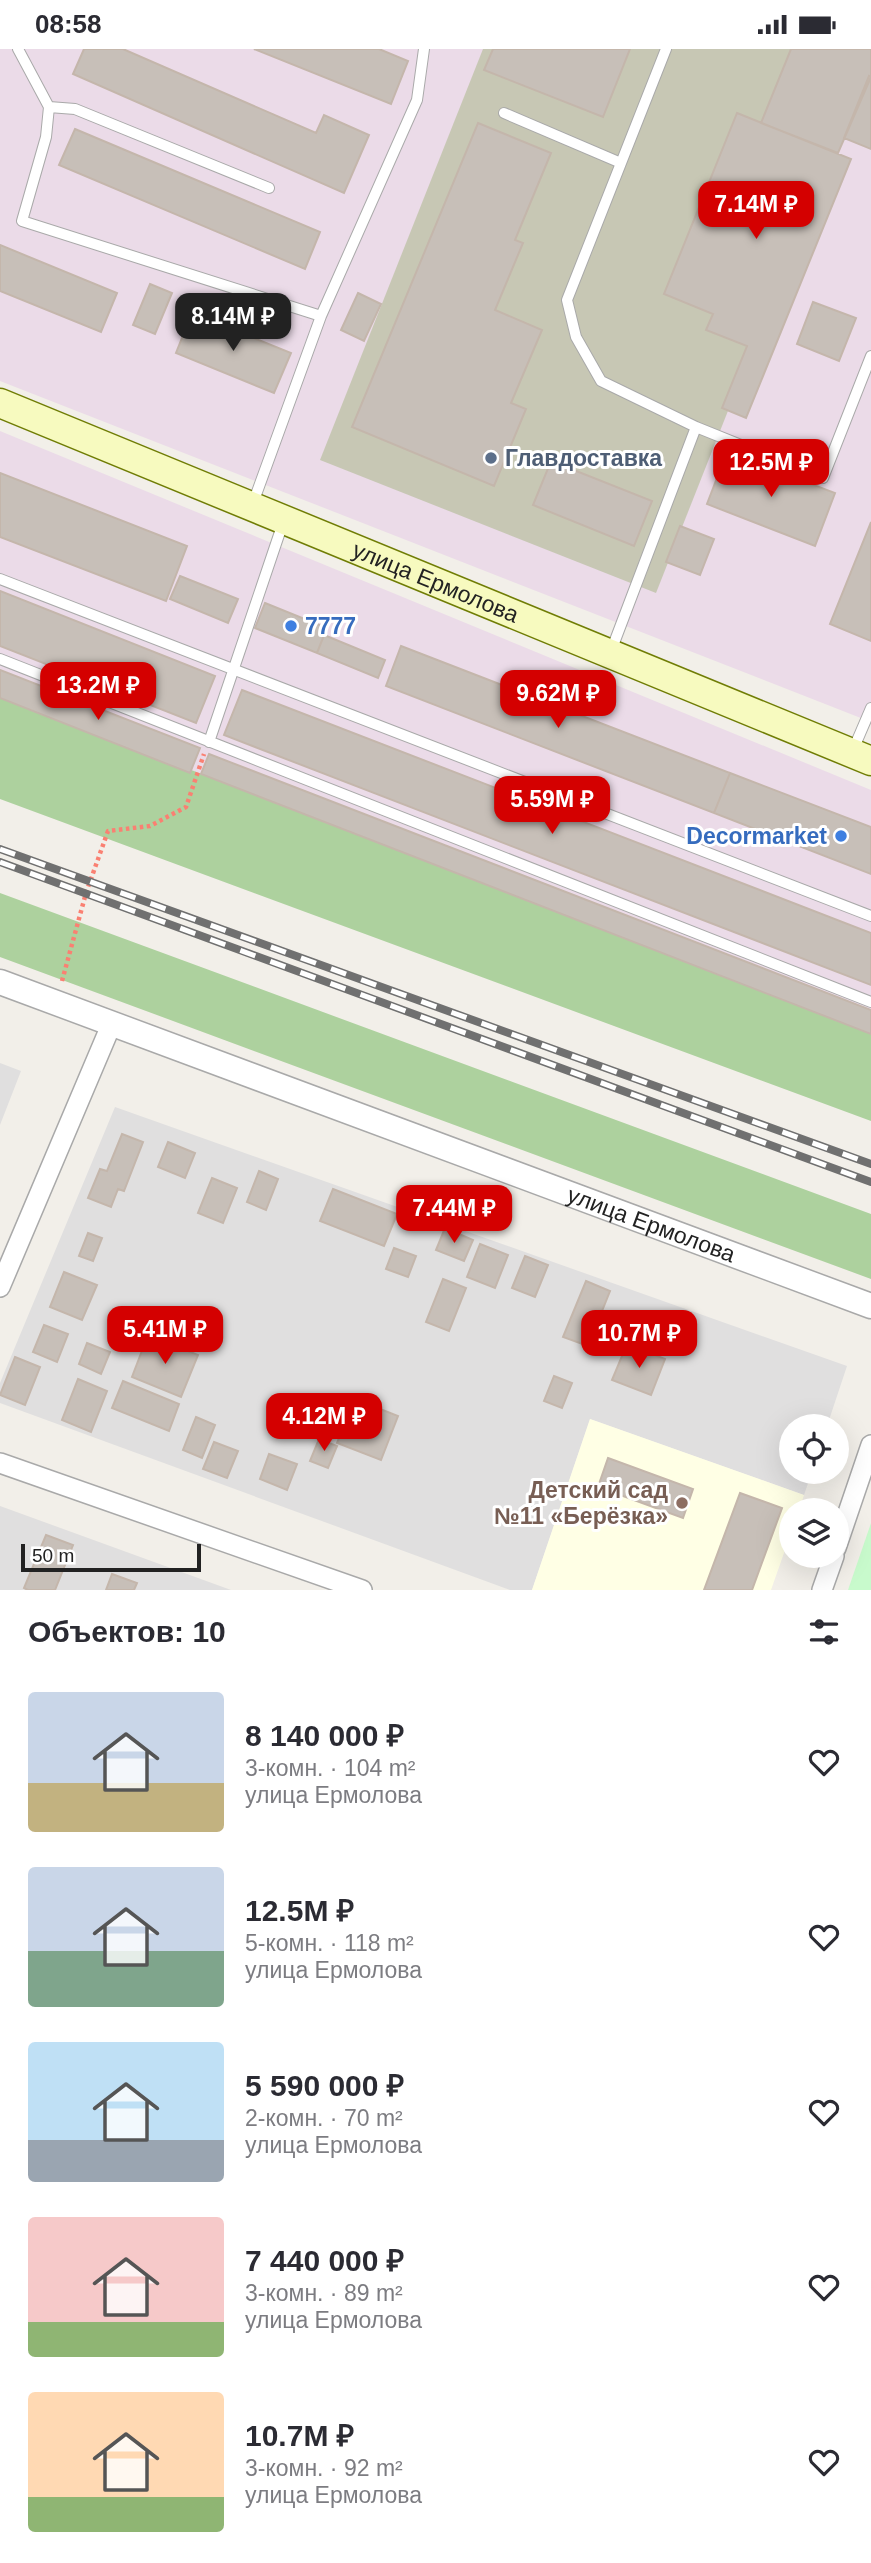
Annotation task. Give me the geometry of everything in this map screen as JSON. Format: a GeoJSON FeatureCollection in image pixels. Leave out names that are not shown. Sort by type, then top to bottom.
{"type":"FeatureCollection","features":[{"type":"Feature","properties":{"kind":"main road","name":"улица Ермолова"},"geometry":{"type":"LineString","coordinates":[[0,403],[861,757]]}},
{"type":"Feature","properties":{"kind":"street","name":"улица Ермолова"},"geometry":{"type":"LineString","coordinates":[[0,982],[871,1306]]}},
{"type":"Feature","properties":{"kind":"street"},"geometry":{"type":"LineString","coordinates":[[0,1287],[112,1023]]}},
{"type":"Feature","properties":{"kind":"street"},"geometry":{"type":"LineString","coordinates":[[849,1510],[871,1445]]}},
{"type":"Feature","properties":{"kind":"street"},"geometry":{"type":"LineString","coordinates":[[0,1463],[362,1590]]}},
{"type":"Feature","properties":{"kind":"street"},"geometry":{"type":"LineString","coordinates":[[822,1590],[830,1568]]}},
{"type":"Feature","properties":{"kind":"lane"},"geometry":{"type":"LineString","coordinates":[[18,49],[49,107],[46,137],[22,221],[321,316]]}},
{"type":"Feature","properties":{"kind":"lane"},"geometry":{"type":"LineString","coordinates":[[251,507],[321,316],[417,100],[424,49]]}},
{"type":"Feature","properties":{"kind":"lane"},"geometry":{"type":"LineString","coordinates":[[666,49],[567,300],[576,337],[601,381],[696,427],[823,478],[871,356]]}},
{"type":"Feature","properties":{"kind":"lane"},"geometry":{"type":"LineString","coordinates":[[49,107],[75,109],[269,188]]}},
{"type":"Feature","properties":{"kind":"lane"},"geometry":{"type":"LineString","coordinates":[[504,113],[621,163]]}},
{"type":"Feature","properties":{"kind":"lane"},"geometry":{"type":"LineString","coordinates":[[609,654],[696,427]]}},
{"type":"Feature","properties":{"kind":"lane"},"geometry":{"type":"LineString","coordinates":[[209,741],[284,520]]}},
{"type":"Feature","properties":{"kind":"lane"},"geometry":{"type":"LineString","coordinates":[[0,579],[871,916]]}},
{"type":"Feature","properties":{"kind":"lane"},"geometry":{"type":"LineString","coordinates":[[0,660],[871,1002]]}},
{"type":"Feature","properties":{"kind":"lane"},"geometry":{"type":"LineString","coordinates":[[861,757],[871,708]]}},
{"type":"Feature","properties":{"kind":"path"},"geometry":{"type":"LineString","coordinates":[[57,1002],[86,893],[108,831],[150,826],[186,807],[209,741]]}},
{"type":"Feature","properties":{"kind":"shaded area"},"geometry":{"type":"Polygon","coordinates":[[[0,49],[871,49],[871,722],[0,381],[0,49]]]}},
{"type":"Feature","properties":{"kind":"shaded area"},"geometry":{"type":"Polygon","coordinates":[[[483,49],[871,49],[656,593],[320,460],[483,49]]]}},
{"type":"Feature","properties":{"kind":"shaded area"},"geometry":{"type":"Polygon","coordinates":[[[0,431],[871,790],[871,1034],[0,696],[0,431]]]}},
{"type":"Feature","properties":{"kind":"shaded area"},"geometry":{"type":"Polygon","coordinates":[[[0,1063],[21,1071],[0,1125],[0,1063]]]}},
{"type":"Feature","properties":{"kind":"shaded area"},"geometry":{"type":"Polygon","coordinates":[[[115,1107],[847,1366],[831,1414],[779,1414],[779,1484],[808,1484],[804,1495],[590,1419],[532,1590],[510,1590],[0,1403],[0,1383],[115,1107]]]}},
{"type":"Feature","properties":{"kind":"shaded area","name":"Детский сад №11 «Берёзка»"},"geometry":{"type":"Polygon","coordinates":[[[590,1419],[804,1495],[803,1498],[779,1498],[779,1567],[771,1590],[532,1590],[590,1419]]]}},
{"type":"Feature","properties":{"kind":"shaded area"},"geometry":{"type":"Polygon","coordinates":[[[0,1506],[231,1590],[0,1590],[0,1506]]]}},
{"type":"Feature","properties":{"kind":"green space"},"geometry":{"type":"Polygon","coordinates":[[[0,696],[871,1033],[871,1121],[0,799],[0,696]]]}},
{"type":"Feature","properties":{"kind":"green space"},"geometry":{"type":"Polygon","coordinates":[[[0,893],[871,1214],[871,1279],[0,957],[0,893]]]}},
{"type":"Feature","properties":{"kind":"green space"},"geometry":{"type":"Polygon","coordinates":[[[871,1523],[871,1590],[848,1590],[871,1523]]]}},
{"type":"Feature","properties":{"kind":"building"},"geometry":{"type":"Polygon","coordinates":[[[84,49],[123,49],[316,133],[324,115],[369,135],[344,193],[73,74],[84,49]]]}},
{"type":"Feature","properties":{"kind":"building"},"geometry":{"type":"Polygon","coordinates":[[[254,49],[379,49],[408,61],[391,104],[254,49]]]}},
{"type":"Feature","properties":{"kind":"building"},"geometry":{"type":"Polygon","coordinates":[[[493,49],[630,49],[603,117],[484,70],[493,49]]]}},
{"type":"Feature","properties":{"kind":"building"},"geometry":{"type":"Polygon","coordinates":[[[791,49],[871,49],[871,77],[838,153],[761,123],[791,49]]]}},
{"type":"Feature","properties":{"kind":"building"},"geometry":{"type":"Polygon","coordinates":[[[869,76],[871,77],[871,149],[844,138],[869,76]]]}},
{"type":"Feature","properties":{"kind":"building"},"geometry":{"type":"Polygon","coordinates":[[[737,113],[851,159],[746,418],[722,408],[747,346],[706,330],[713,314],[664,294],[737,113]]]}},
{"type":"Feature","properties":{"kind":"building"},"geometry":{"type":"Polygon","coordinates":[[[478,123],[551,153],[515,240],[523,243],[495,310],[542,330],[511,403],[526,409],[494,486],[352,427],[478,123]]]}},
{"type":"Feature","properties":{"kind":"building"},"geometry":{"type":"Polygon","coordinates":[[[75,129],[320,232],[305,269],[59,165],[75,129]]]}},
{"type":"Feature","properties":{"kind":"building"},"geometry":{"type":"Polygon","coordinates":[[[0,245],[117,293],[101,332],[0,291],[0,245]]]}},
{"type":"Feature","properties":{"kind":"building"},"geometry":{"type":"Polygon","coordinates":[[[150,284],[172,293],[155,334],[133,325],[150,284]]]}},
{"type":"Feature","properties":{"kind":"building"},"geometry":{"type":"Polygon","coordinates":[[[358,293],[381,304],[364,341],[341,330],[358,293]]]}},
{"type":"Feature","properties":{"kind":"building"},"geometry":{"type":"Polygon","coordinates":[[[813,302],[856,318],[839,361],[797,344],[813,302]]]}},
{"type":"Feature","properties":{"kind":"building"},"geometry":{"type":"Polygon","coordinates":[[[192,313],[291,353],[274,393],[176,353],[192,313]]]}},
{"type":"Feature","properties":{"kind":"building"},"geometry":{"type":"Polygon","coordinates":[[[727,452],[835,493],[815,546],[707,504],[727,452]]]}},
{"type":"Feature","properties":{"kind":"building"},"geometry":{"type":"Polygon","coordinates":[[[551,461],[652,501],[634,546],[533,505],[551,461]]]}},
{"type":"Feature","properties":{"kind":"building"},"geometry":{"type":"Polygon","coordinates":[[[0,473],[187,546],[166,601],[0,537],[0,473]]]}},
{"type":"Feature","properties":{"kind":"building"},"geometry":{"type":"Polygon","coordinates":[[[871,522],[871,641],[830,624],[871,522]]]}},
{"type":"Feature","properties":{"kind":"building"},"geometry":{"type":"Polygon","coordinates":[[[680,526],[714,539],[700,575],[666,562],[680,526]]]}},
{"type":"Feature","properties":{"kind":"building"},"geometry":{"type":"Polygon","coordinates":[[[180,576],[238,599],[228,623],[170,599],[180,576]]]}},
{"type":"Feature","properties":{"kind":"building"},"geometry":{"type":"Polygon","coordinates":[[[0,591],[215,676],[196,723],[0,646],[0,591]]]}},
{"type":"Feature","properties":{"kind":"building"},"geometry":{"type":"Polygon","coordinates":[[[265,603],[327,628],[317,653],[255,628],[265,603]]]}},
{"type":"Feature","properties":{"kind":"building"},"geometry":{"type":"Polygon","coordinates":[[[324,635],[385,660],[378,678],[317,653],[324,635]]]}},
{"type":"Feature","properties":{"kind":"building"},"geometry":{"type":"Polygon","coordinates":[[[401,646],[730,773],[714,813],[386,686],[401,646]]]}},
{"type":"Feature","properties":{"kind":"building"},"geometry":{"type":"Polygon","coordinates":[[[0,670],[200,748],[190,773],[0,698],[0,670]]]}},
{"type":"Feature","properties":{"kind":"building"},"geometry":{"type":"Polygon","coordinates":[[[242,690],[871,933],[871,985],[224,735],[242,690]]]}},
{"type":"Feature","properties":{"kind":"building"},"geometry":{"type":"Polygon","coordinates":[[[209,754],[871,1010],[871,1034],[201,774],[209,754]]]}},
{"type":"Feature","properties":{"kind":"building"},"geometry":{"type":"Polygon","coordinates":[[[730,773],[871,827],[871,874],[714,813],[730,773]]]}},
{"type":"Feature","properties":{"kind":"building"},"geometry":{"type":"Polygon","coordinates":[[[122,1134],[143,1142],[124,1191],[118,1189],[111,1207],[88,1198],[100,1169],[107,1171],[122,1134]]]}},
{"type":"Feature","properties":{"kind":"building"},"geometry":{"type":"Polygon","coordinates":[[[168,1142],[195,1153],[185,1178],[158,1167],[168,1142]]]}},
{"type":"Feature","properties":{"kind":"building"},"geometry":{"type":"Polygon","coordinates":[[[259,1171],[278,1179],[266,1210],[247,1202],[259,1171]]]}},
{"type":"Feature","properties":{"kind":"building"},"geometry":{"type":"Polygon","coordinates":[[[212,1178],[237,1188],[223,1223],[198,1213],[212,1178]]]}},
{"type":"Feature","properties":{"kind":"building"},"geometry":{"type":"Polygon","coordinates":[[[333,1189],[397,1214],[384,1246],[320,1221],[333,1189]]]}},
{"type":"Feature","properties":{"kind":"building"},"geometry":{"type":"Polygon","coordinates":[[[445,1228],[473,1240],[464,1261],[436,1250],[445,1228]]]}},
{"type":"Feature","properties":{"kind":"building"},"geometry":{"type":"Polygon","coordinates":[[[88,1233],[102,1238],[93,1261],[79,1256],[88,1233]]]}},
{"type":"Feature","properties":{"kind":"building"},"geometry":{"type":"Polygon","coordinates":[[[480,1244],[508,1255],[495,1288],[467,1277],[480,1244]]]}},
{"type":"Feature","properties":{"kind":"building"},"geometry":{"type":"Polygon","coordinates":[[[394,1248],[416,1256],[408,1277],[386,1269],[394,1248]]]}},
{"type":"Feature","properties":{"kind":"building"},"geometry":{"type":"Polygon","coordinates":[[[525,1256],[548,1265],[535,1297],[512,1288],[525,1256]]]}},
{"type":"Feature","properties":{"kind":"building"},"geometry":{"type":"Polygon","coordinates":[[[64,1272],[97,1285],[82,1320],[50,1307],[64,1272]]]}},
{"type":"Feature","properties":{"kind":"building"},"geometry":{"type":"Polygon","coordinates":[[[443,1279],[466,1288],[449,1331],[426,1322],[443,1279]]]}},
{"type":"Feature","properties":{"kind":"building"},"geometry":{"type":"Polygon","coordinates":[[[586,1281],[610,1291],[588,1346],[563,1337],[586,1281]]]}},
{"type":"Feature","properties":{"kind":"building"},"geometry":{"type":"Polygon","coordinates":[[[44,1325],[68,1334],[57,1362],[33,1352],[44,1325]]]}},
{"type":"Feature","properties":{"kind":"building"},"geometry":{"type":"Polygon","coordinates":[[[148,1335],[198,1355],[181,1397],[132,1377],[148,1335]]]}},
{"type":"Feature","properties":{"kind":"building"},"geometry":{"type":"Polygon","coordinates":[[[87,1343],[110,1352],[101,1374],[79,1364],[87,1343]]]}},
{"type":"Feature","properties":{"kind":"building"},"geometry":{"type":"Polygon","coordinates":[[[627,1344],[665,1359],[651,1395],[612,1380],[627,1344]]]}},
{"type":"Feature","properties":{"kind":"building"},"geometry":{"type":"Polygon","coordinates":[[[15,1357],[40,1367],[25,1405],[0,1395],[15,1357]]]}},
{"type":"Feature","properties":{"kind":"building"},"geometry":{"type":"Polygon","coordinates":[[[554,1376],[572,1383],[562,1408],[544,1401],[554,1376]]]}},
{"type":"Feature","properties":{"kind":"building"},"geometry":{"type":"Polygon","coordinates":[[[78,1379],[107,1391],[91,1432],[62,1420],[78,1379]]]}},
{"type":"Feature","properties":{"kind":"building"},"geometry":{"type":"Polygon","coordinates":[[[123,1381],[179,1404],[169,1431],[112,1408],[123,1381]]]}},
{"type":"Feature","properties":{"kind":"building"},"geometry":{"type":"Polygon","coordinates":[[[289,1397],[310,1405],[301,1428],[280,1419],[289,1397]]]}},
{"type":"Feature","properties":{"kind":"building"},"geometry":{"type":"Polygon","coordinates":[[[355,1399],[398,1416],[381,1460],[337,1443],[355,1399]]]}},
{"type":"Feature","properties":{"kind":"building"},"geometry":{"type":"Polygon","coordinates":[[[196,1417],[215,1425],[202,1458],[183,1450],[196,1417]]]}},
{"type":"Feature","properties":{"kind":"building"},"geometry":{"type":"Polygon","coordinates":[[[319,1439],[337,1446],[328,1468],[310,1461],[319,1439]]]}},
{"type":"Feature","properties":{"kind":"building"},"geometry":{"type":"Polygon","coordinates":[[[214,1442],[238,1451],[227,1478],[203,1469],[214,1442]]]}},
{"type":"Feature","properties":{"kind":"building"},"geometry":{"type":"Polygon","coordinates":[[[269,1454],[297,1464],[287,1490],[260,1479],[269,1454]]]}},
{"type":"Feature","properties":{"kind":"building"},"geometry":{"type":"Polygon","coordinates":[[[608,1458],[693,1489],[683,1518],[598,1487],[608,1458]]]}},
{"type":"Feature","properties":{"kind":"building"},"geometry":{"type":"Polygon","coordinates":[[[740,1493],[779,1507],[779,1516],[752,1590],[704,1590],[740,1493]]]}},
{"type":"Feature","properties":{"kind":"building"},"geometry":{"type":"Polygon","coordinates":[[[46,1535],[73,1545],[55,1590],[28,1590],[24,1588],[46,1535]]]}},
{"type":"Feature","properties":{"kind":"building"},"geometry":{"type":"Polygon","coordinates":[[[112,1574],[137,1583],[134,1590],[106,1590],[112,1574]]]}},
{"type":"Feature","properties":{"kind":"railway"},"geometry":{"type":"LineString","coordinates":[[0,849],[871,1164]]}},
{"type":"Feature","properties":{"kind":"railway"},"geometry":{"type":"LineString","coordinates":[[0,862],[871,1182]]}},
{"type":"Feature","properties":{"kind":"place","name":"Главдоставка"},"geometry":{"type":"Point","coordinates":[491,458]}},
{"type":"Feature","properties":{"kind":"place","name":"7777"},"geometry":{"type":"Point","coordinates":[291,626]}},
{"type":"Feature","properties":{"kind":"place","name":"Decormarket"},"geometry":{"type":"Point","coordinates":[841,836]}},
{"type":"Feature","properties":{"kind":"place","name":"Детский сад №11 «Берёзка»"},"geometry":{"type":"Point","coordinates":[682,1503]}}]}
